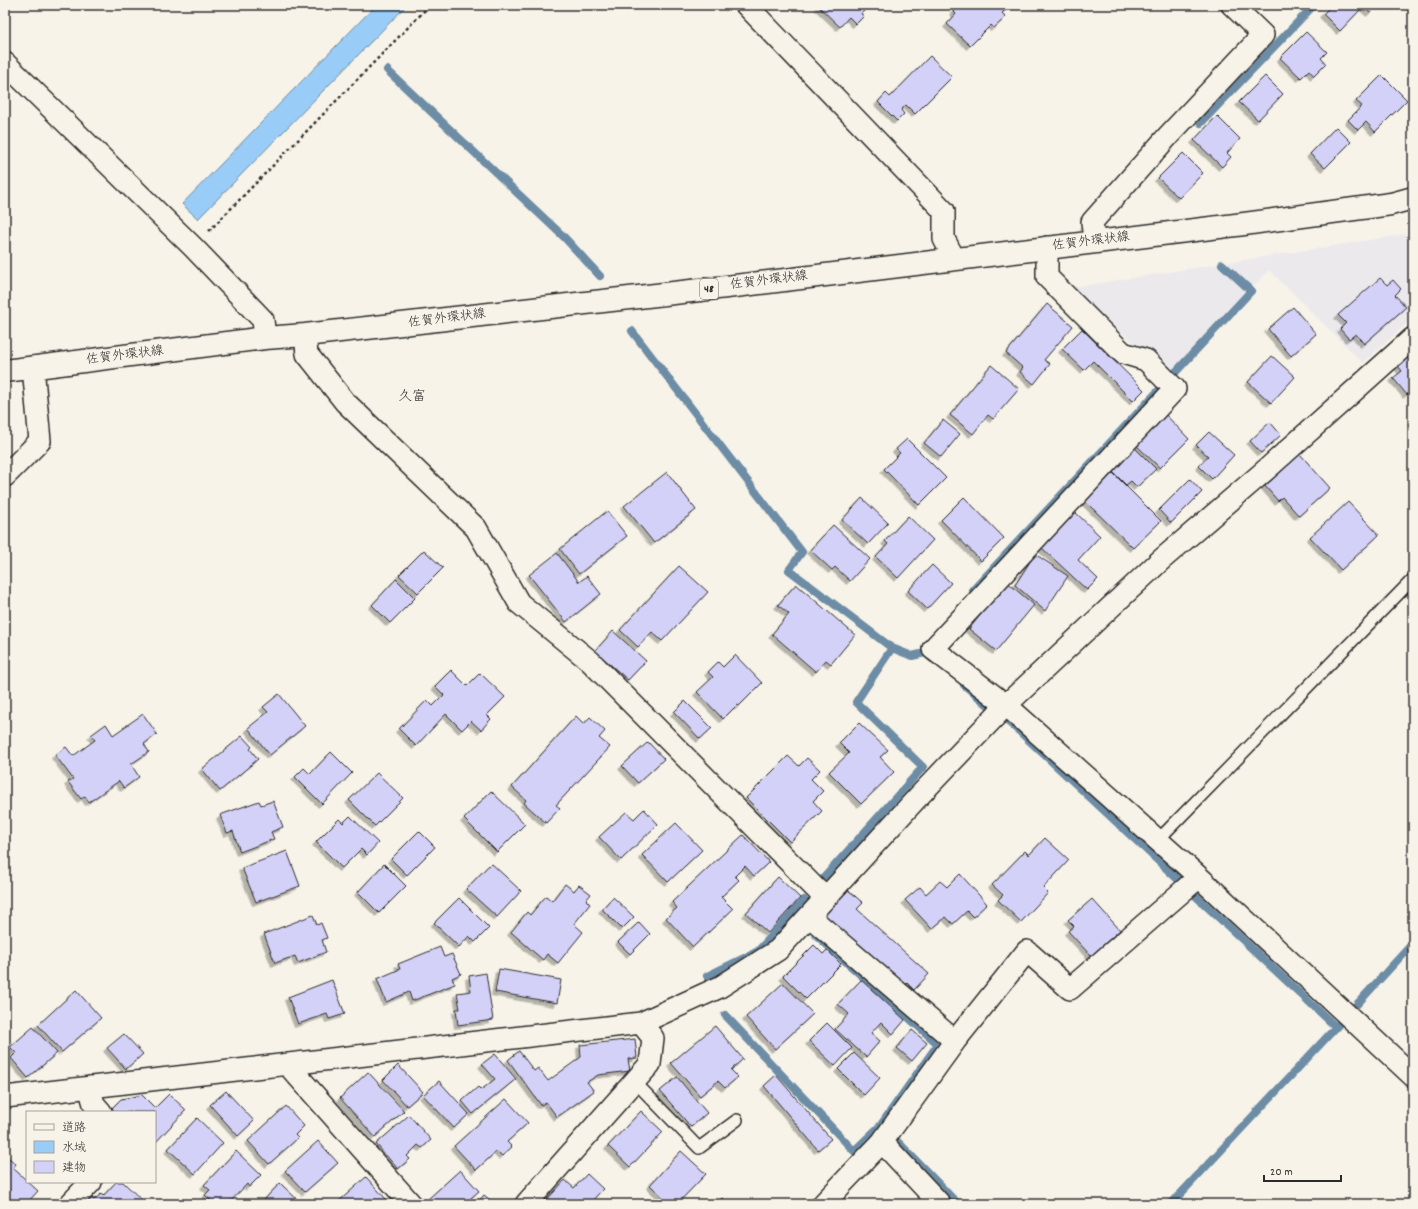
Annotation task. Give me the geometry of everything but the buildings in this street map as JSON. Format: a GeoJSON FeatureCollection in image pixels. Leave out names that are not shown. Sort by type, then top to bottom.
{"type":"FeatureCollection","features":[{"type":"Feature","properties":{"kind":"main road","name":"佐賀外環状線"},"geometry":{"type":"LineString","coordinates":[[5,371],[265,338],[305,335],[735,286],[1391,204],[1413,198]]}},
{"type":"Feature","properties":{"kind":"street"},"geometry":{"type":"LineString","coordinates":[[746,5],[944,211],[944,239],[954,258]]}},
{"type":"Feature","properties":{"kind":"street"},"geometry":{"type":"LineString","coordinates":[[1094,241],[1092,222],[1168,136],[1263,35],[1232,5]]}},
{"type":"Feature","properties":{"kind":"street"},"geometry":{"type":"LineString","coordinates":[[5,63],[193,247],[263,320],[265,338]]}},
{"type":"Feature","properties":{"kind":"street"},"geometry":{"type":"LineString","coordinates":[[1047,247],[1047,277],[1123,352],[1146,360],[1176,389],[933,649],[1000,712],[1158,840],[1413,1076]]}},
{"type":"Feature","properties":{"kind":"street"},"geometry":{"type":"LineString","coordinates":[[305,335],[307,354],[345,402],[476,528],[519,603],[590,661],[825,898]]}},
{"type":"Feature","properties":{"kind":"street"},"geometry":{"type":"LineString","coordinates":[[5,1097],[641,1023],[720,987],[778,950],[917,798],[1000,712],[1161,560],[1268,468],[1413,338]]}},
{"type":"Feature","properties":{"kind":"street"},"geometry":{"type":"LineString","coordinates":[[5,476],[40,442],[33,368]]}},
{"type":"Feature","properties":{"kind":"street"},"geometry":{"type":"LineString","coordinates":[[823,1204],[882,1142],[955,1041],[1027,951],[1070,989],[1199,877]]}},
{"type":"Feature","properties":{"kind":"street"},"geometry":{"type":"LineString","coordinates":[[809,916],[955,1041]]}},
{"type":"Feature","properties":{"kind":"street"},"geometry":{"type":"LineString","coordinates":[[526,1204],[650,1064],[653,1038],[641,1023]]}},
{"type":"Feature","properties":{"kind":"street"},"geometry":{"type":"LineString","coordinates":[[286,1064],[411,1204]]}},
{"type":"Feature","properties":{"kind":"street"},"geometry":{"type":"LineString","coordinates":[[89,1087],[94,1104],[100,1111]]}},
{"type":"Feature","properties":{"kind":"street"},"geometry":{"type":"LineString","coordinates":[[882,1142],[940,1204]]}},
{"type":"Feature","properties":{"kind":"street"},"geometry":{"type":"LineString","coordinates":[[70,1204],[90,1183]]}},
{"type":"Feature","properties":{"kind":"lane"},"geometry":{"type":"LineString","coordinates":[[1158,840],[1413,579]]}},
{"type":"Feature","properties":{"kind":"lane"},"geometry":{"type":"LineString","coordinates":[[634,1081],[699,1148],[737,1120]]}},
{"type":"Feature","properties":{"kind":"path"},"geometry":{"type":"LineString","coordinates":[[193,247],[430,5]]}},
{"type":"Feature","properties":{"kind":"shaded area"},"geometry":{"type":"Polygon","coordinates":[[[1413,233],[1413,318],[1363,363],[1269,270],[1170,373],[1068,288],[1413,233]]]}},
{"type":"Feature","properties":{"kind":"water"},"geometry":{"type":"Polygon","coordinates":[[[376,5],[407,5],[198,219],[182,204],[376,5]]]}},
{"type":"Feature","properties":{"kind":"waterway"},"geometry":{"type":"LineString","coordinates":[[1201,123],[1314,5]]}},
{"type":"Feature","properties":{"kind":"waterway"},"geometry":{"type":"LineString","coordinates":[[387,70],[564,237],[600,276]]}},
{"type":"Feature","properties":{"kind":"waterway"},"geometry":{"type":"LineString","coordinates":[[973,590],[1251,291],[1222,264]]}},
{"type":"Feature","properties":{"kind":"waterway"},"geometry":{"type":"LineString","coordinates":[[632,331],[802,552],[789,570],[892,648],[912,656],[925,653],[932,659]]}},
{"type":"Feature","properties":{"kind":"waterway"},"geometry":{"type":"LineString","coordinates":[[821,881],[923,767],[856,702],[892,648]]}},
{"type":"Feature","properties":{"kind":"waterway"},"geometry":{"type":"LineString","coordinates":[[964,685],[1020,732],[1336,1027]]}},
{"type":"Feature","properties":{"kind":"waterway"},"geometry":{"type":"LineString","coordinates":[[707,976],[758,951],[804,900]]}},
{"type":"Feature","properties":{"kind":"waterway"},"geometry":{"type":"LineString","coordinates":[[725,1015],[854,1151],[880,1126],[938,1044],[816,935]]}},
{"type":"Feature","properties":{"kind":"waterway"},"geometry":{"type":"LineString","coordinates":[[1348,1014],[1413,943]]}},
{"type":"Feature","properties":{"kind":"waterway"},"geometry":{"type":"LineString","coordinates":[[1171,1204],[1340,1023]]}},
{"type":"Feature","properties":{"kind":"waterway"},"geometry":{"type":"LineString","coordinates":[[888,1133],[958,1204]]}},
{"type":"Feature","properties":{"kind":"district","name":"久富"},"geometry":{"type":"Point","coordinates":[412,397]}}]}
